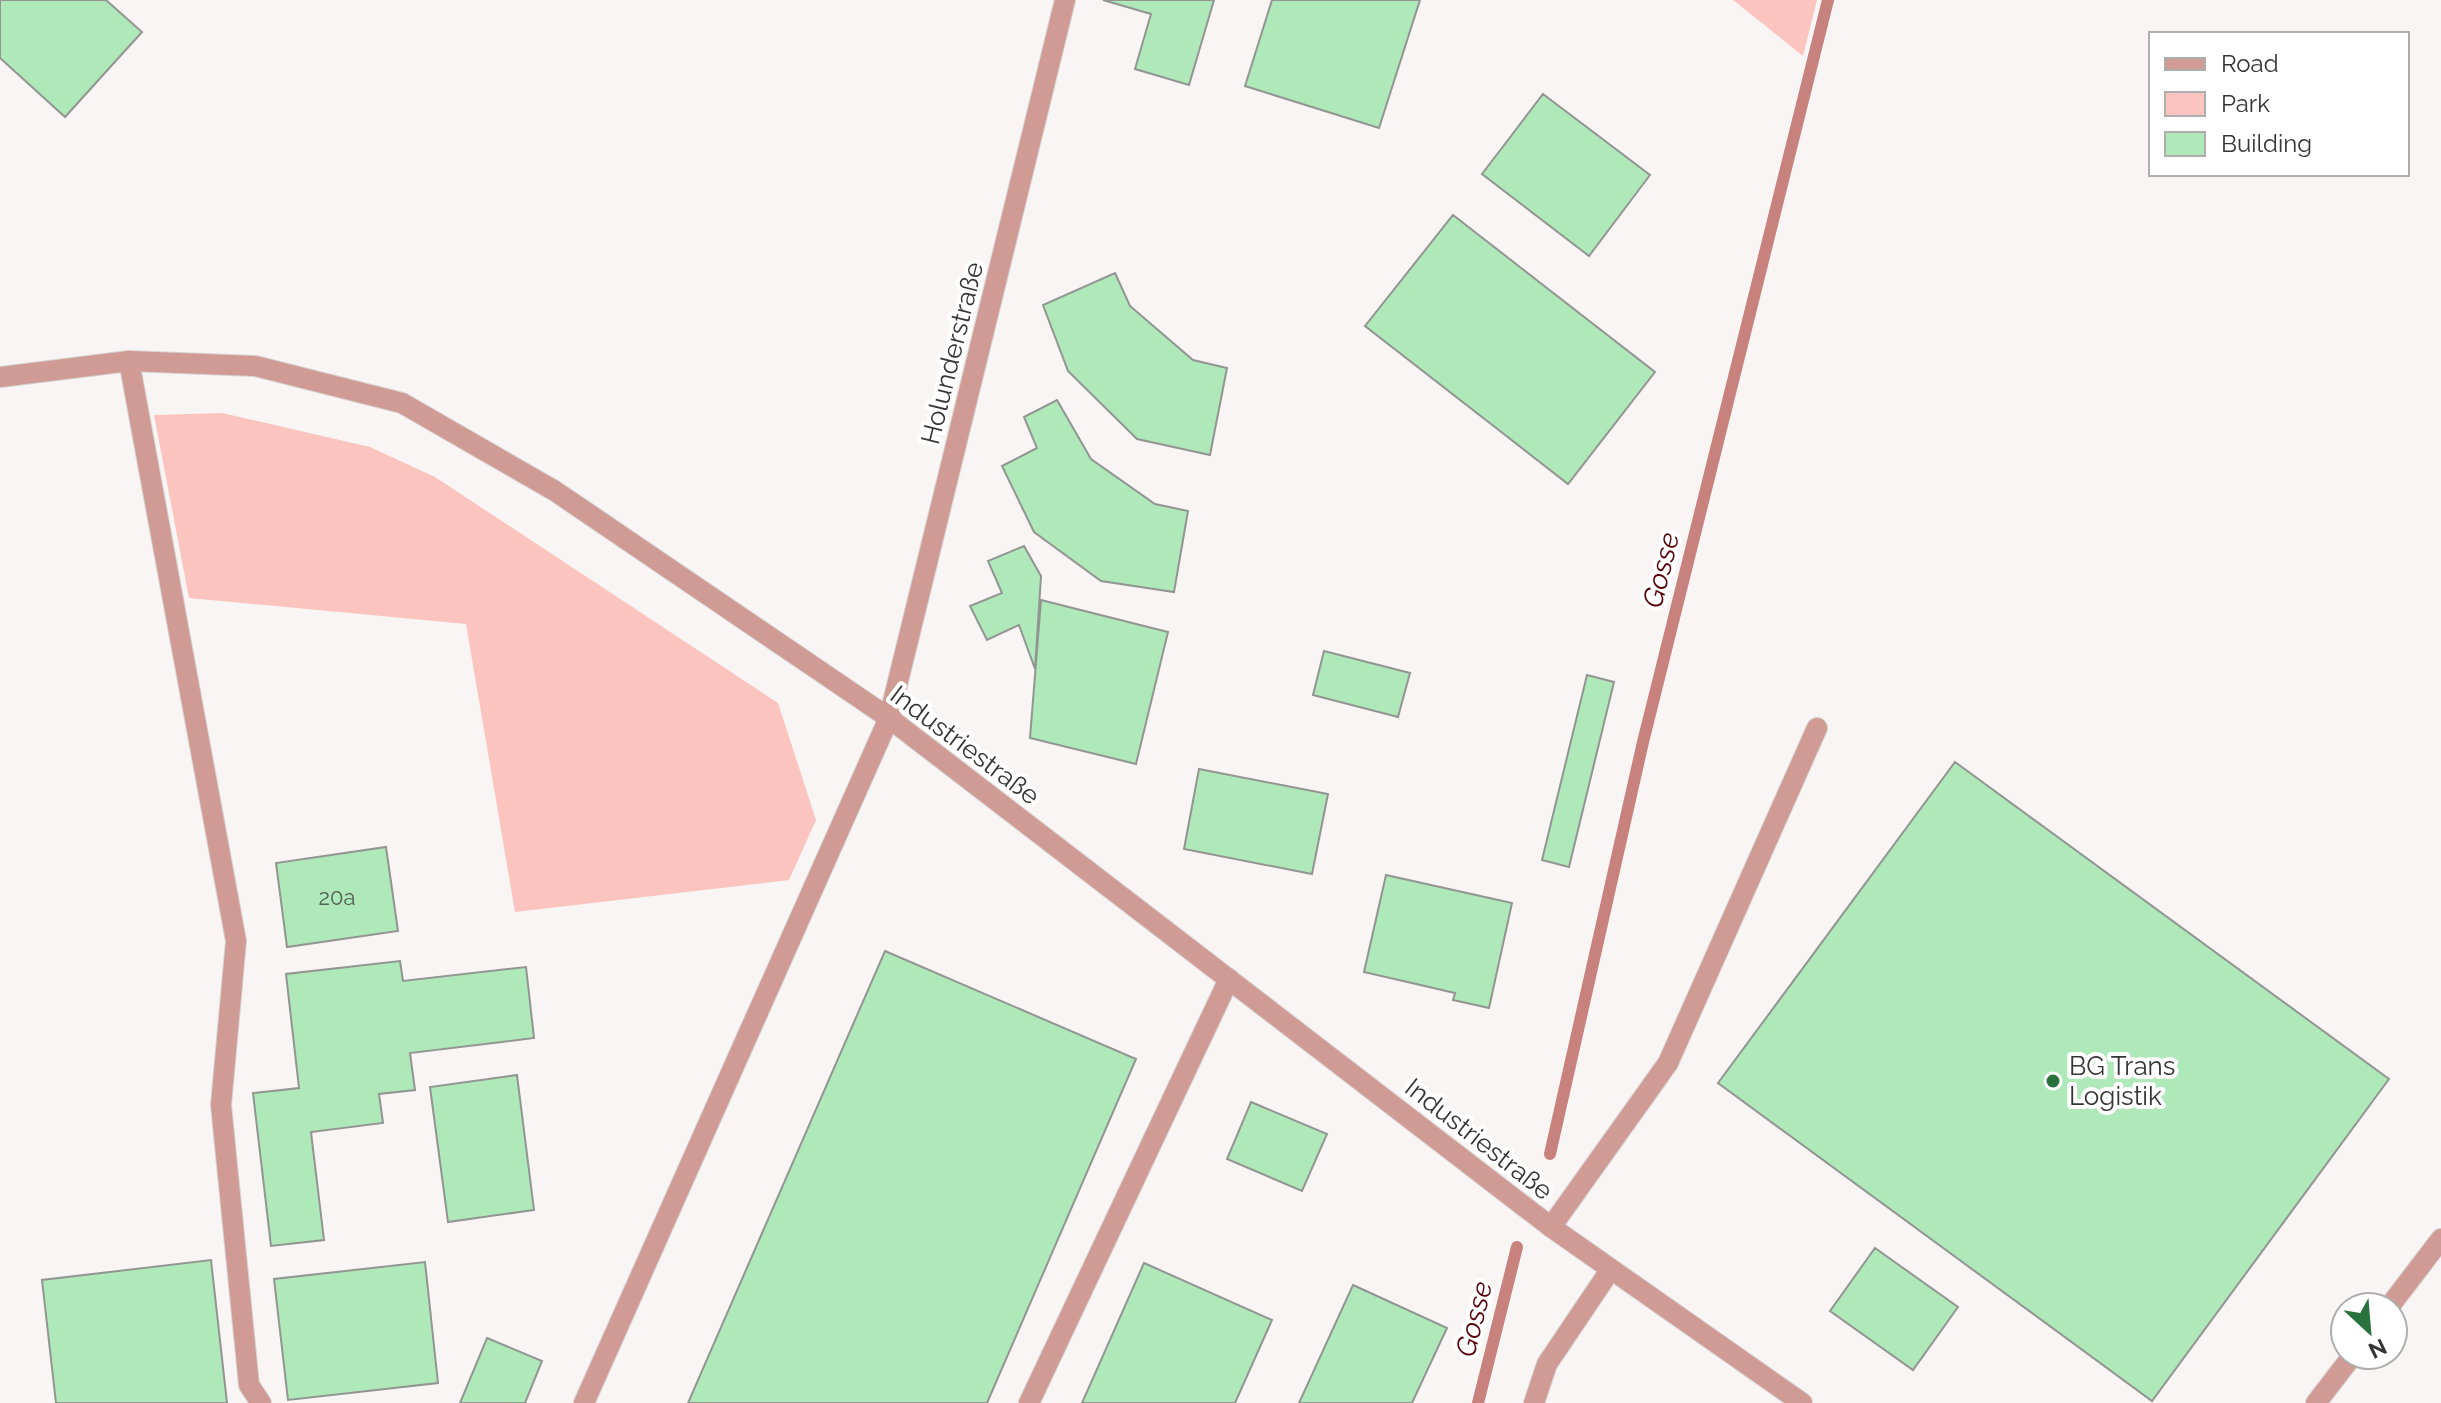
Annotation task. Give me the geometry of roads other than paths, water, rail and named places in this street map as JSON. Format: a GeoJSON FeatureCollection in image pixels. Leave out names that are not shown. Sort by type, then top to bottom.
{"type":"FeatureCollection","features":[{"type":"Feature","properties":{"kind":"street","name":"Holunderstraße"},"geometry":{"type":"LineString","coordinates":[[584,1403],[889,718],[1065,0]]}},
{"type":"Feature","properties":{"kind":"street","name":"Industriestraße"},"geometry":{"type":"LineString","coordinates":[[0,377],[129,361],[255,366],[402,403],[555,491],[889,718],[1551,1227],[1802,1403]]}},
{"type":"Feature","properties":{"kind":"street"},"geometry":{"type":"LineString","coordinates":[[129,361],[236,941],[221,1105],[249,1385],[261,1403]]}},
{"type":"Feature","properties":{"kind":"street"},"geometry":{"type":"LineString","coordinates":[[1551,1227],[1668,1063],[1817,728]]}},
{"type":"Feature","properties":{"kind":"street"},"geometry":{"type":"LineString","coordinates":[[1029,1403],[1229,979]]}},
{"type":"Feature","properties":{"kind":"street"},"geometry":{"type":"LineString","coordinates":[[2401,1291],[2441,1239]]}},
{"type":"Feature","properties":{"kind":"street"},"geometry":{"type":"LineString","coordinates":[[1534,1403],[1547,1364],[1611,1269]]}},
{"type":"Feature","properties":{"kind":"street"},"geometry":{"type":"LineString","coordinates":[[2316,1403],[2341,1371]]}},
{"type":"Feature","properties":{"kind":"waterway","name":"Gosse"},"geometry":{"type":"LineString","coordinates":[[1550,1154],[1643,742],[1828,0]]}},
{"type":"Feature","properties":{"kind":"waterway","name":"Gosse"},"geometry":{"type":"LineString","coordinates":[[1478,1403],[1517,1247]]}},
{"type":"Feature","properties":{"kind":"place","name":"BG Trans Logistik"},"geometry":{"type":"Point","coordinates":[2053,1081]}}]}
